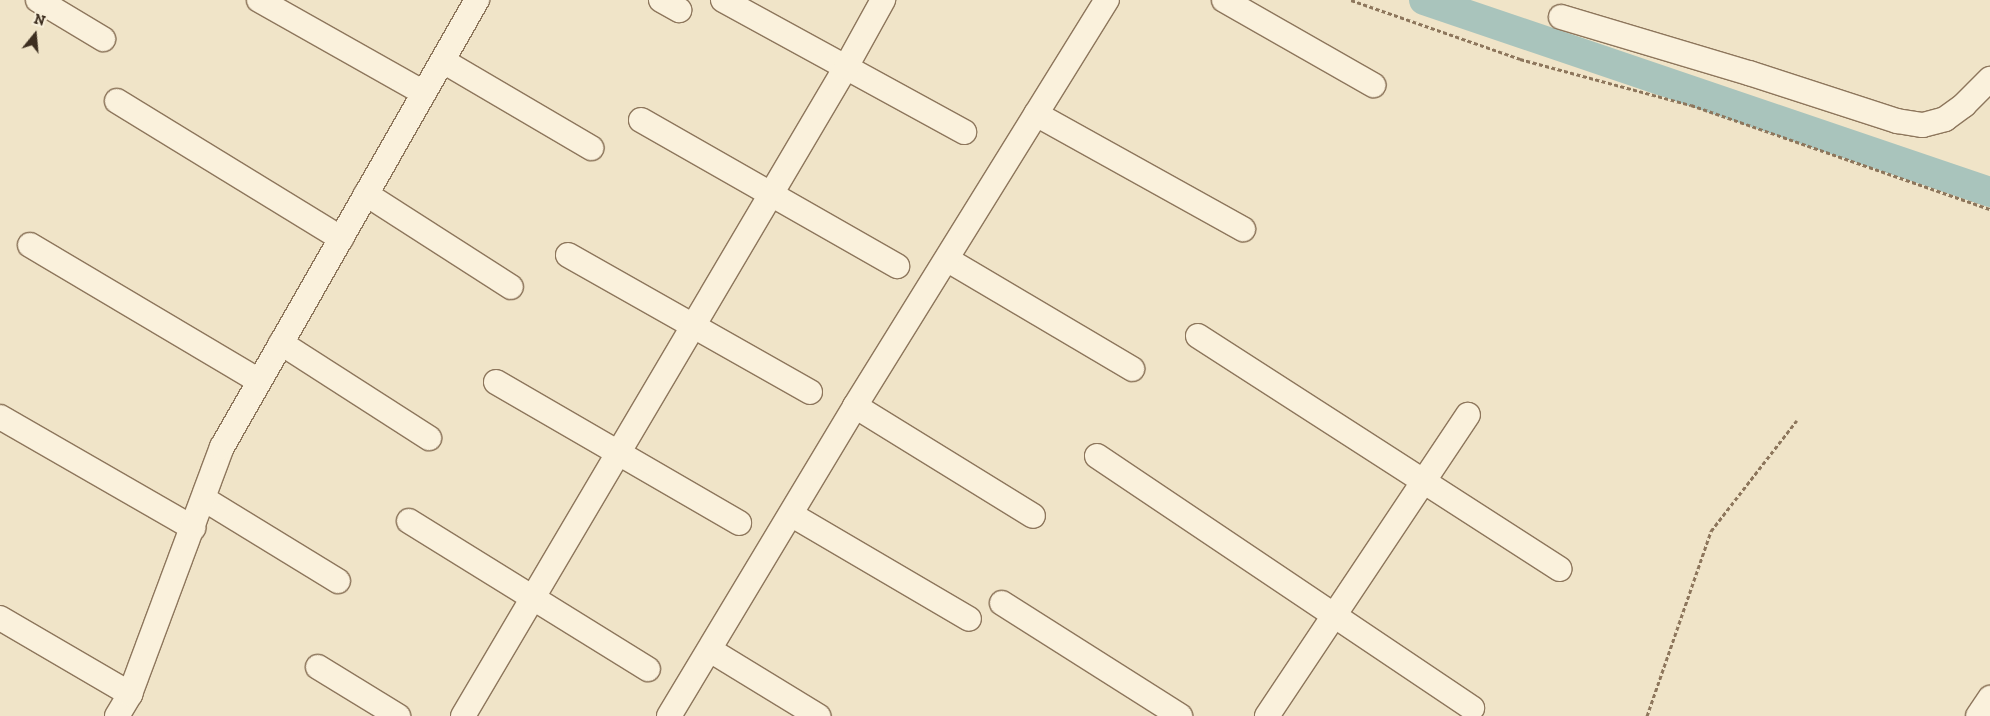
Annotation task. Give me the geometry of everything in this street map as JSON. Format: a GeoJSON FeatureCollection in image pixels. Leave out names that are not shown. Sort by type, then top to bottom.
{"type":"FeatureCollection","features":[{"type":"Feature","properties":{"kind":"street"},"geometry":{"type":"LineString","coordinates":[[38,0],[103,39]]}},
{"type":"Feature","properties":{"kind":"street"},"geometry":{"type":"LineString","coordinates":[[258,0],[424,93]]}},
{"type":"Feature","properties":{"kind":"street"},"geometry":{"type":"LineString","coordinates":[[117,716],[130,694],[222,447],[477,0]]}},
{"type":"Feature","properties":{"kind":"street"},"geometry":{"type":"LineString","coordinates":[[723,0],[964,132]]}},
{"type":"Feature","properties":{"kind":"street"},"geometry":{"type":"LineString","coordinates":[[463,716],[846,67],[883,0]]}},
{"type":"Feature","properties":{"kind":"street"},"geometry":{"type":"LineString","coordinates":[[669,716],[856,406],[1107,0]]}},
{"type":"Feature","properties":{"kind":"street"},"geometry":{"type":"LineString","coordinates":[[1224,0],[1373,85]]}},
{"type":"Feature","properties":{"kind":"street"},"geometry":{"type":"LineString","coordinates":[[1561,17],[1749,73],[1897,121],[1923,125],[1945,119],[1964,105],[1990,78]]}},
{"type":"Feature","properties":{"kind":"street"},"geometry":{"type":"LineString","coordinates":[[443,61],[591,148]]}},
{"type":"Feature","properties":{"kind":"street"},"geometry":{"type":"LineString","coordinates":[[117,101],[341,238]]}},
{"type":"Feature","properties":{"kind":"street"},"geometry":{"type":"LineString","coordinates":[[1036,114],[1243,230]]}},
{"type":"Feature","properties":{"kind":"street"},"geometry":{"type":"LineString","coordinates":[[641,120],[897,266]]}},
{"type":"Feature","properties":{"kind":"street"},"geometry":{"type":"LineString","coordinates":[[366,194],[511,287]]}},
{"type":"Feature","properties":{"kind":"street"},"geometry":{"type":"LineString","coordinates":[[30,245],[259,381]]}},
{"type":"Feature","properties":{"kind":"street"},"geometry":{"type":"LineString","coordinates":[[568,255],[810,392]]}},
{"type":"Feature","properties":{"kind":"street"},"geometry":{"type":"LineString","coordinates":[[948,260],[1132,369]]}},
{"type":"Feature","properties":{"kind":"street"},"geometry":{"type":"LineString","coordinates":[[1198,336],[1559,569]]}},
{"type":"Feature","properties":{"kind":"street"},"geometry":{"type":"LineString","coordinates":[[281,343],[430,438]]}},
{"type":"Feature","properties":{"kind":"street"},"geometry":{"type":"LineString","coordinates":[[496,382],[739,523]]}},
{"type":"Feature","properties":{"kind":"street"},"geometry":{"type":"LineString","coordinates":[[856,406],[1033,516]]}},
{"type":"Feature","properties":{"kind":"street"},"geometry":{"type":"LineString","coordinates":[[1267,716],[1468,416]]}},
{"type":"Feature","properties":{"kind":"street"},"geometry":{"type":"LineString","coordinates":[[0,417],[193,528]]}},
{"type":"Feature","properties":{"kind":"street"},"geometry":{"type":"LineString","coordinates":[[1097,456],[1333,617],[1472,708]]}},
{"type":"Feature","properties":{"kind":"street"},"geometry":{"type":"LineString","coordinates":[[204,499],[338,581]]}},
{"type":"Feature","properties":{"kind":"street"},"geometry":{"type":"LineString","coordinates":[[792,515],[969,619]]}},
{"type":"Feature","properties":{"kind":"street"},"geometry":{"type":"LineString","coordinates":[[409,521],[648,669]]}},
{"type":"Feature","properties":{"kind":"street"},"geometry":{"type":"LineString","coordinates":[[1002,603],[1180,716]]}},
{"type":"Feature","properties":{"kind":"street"},"geometry":{"type":"LineString","coordinates":[[0,618],[130,694]]}},
{"type":"Feature","properties":{"kind":"street"},"geometry":{"type":"LineString","coordinates":[[710,650],[818,716]]}},
{"type":"Feature","properties":{"kind":"street"},"geometry":{"type":"LineString","coordinates":[[318,667],[398,716]]}},
{"type":"Feature","properties":{"kind":"street"},"geometry":{"type":"LineString","coordinates":[[1978,716],[1990,698]]}},
{"type":"Feature","properties":{"kind":"path"},"geometry":{"type":"LineString","coordinates":[[1351,0],[1520,60],[1691,105],[1990,209]]}},
{"type":"Feature","properties":{"kind":"path"},"geometry":{"type":"LineString","coordinates":[[1647,716],[1711,531],[1797,420]]}},
{"type":"Feature","properties":{"kind":"waterway"},"geometry":{"type":"LineString","coordinates":[[1424,0],[1990,192]]}}]}
